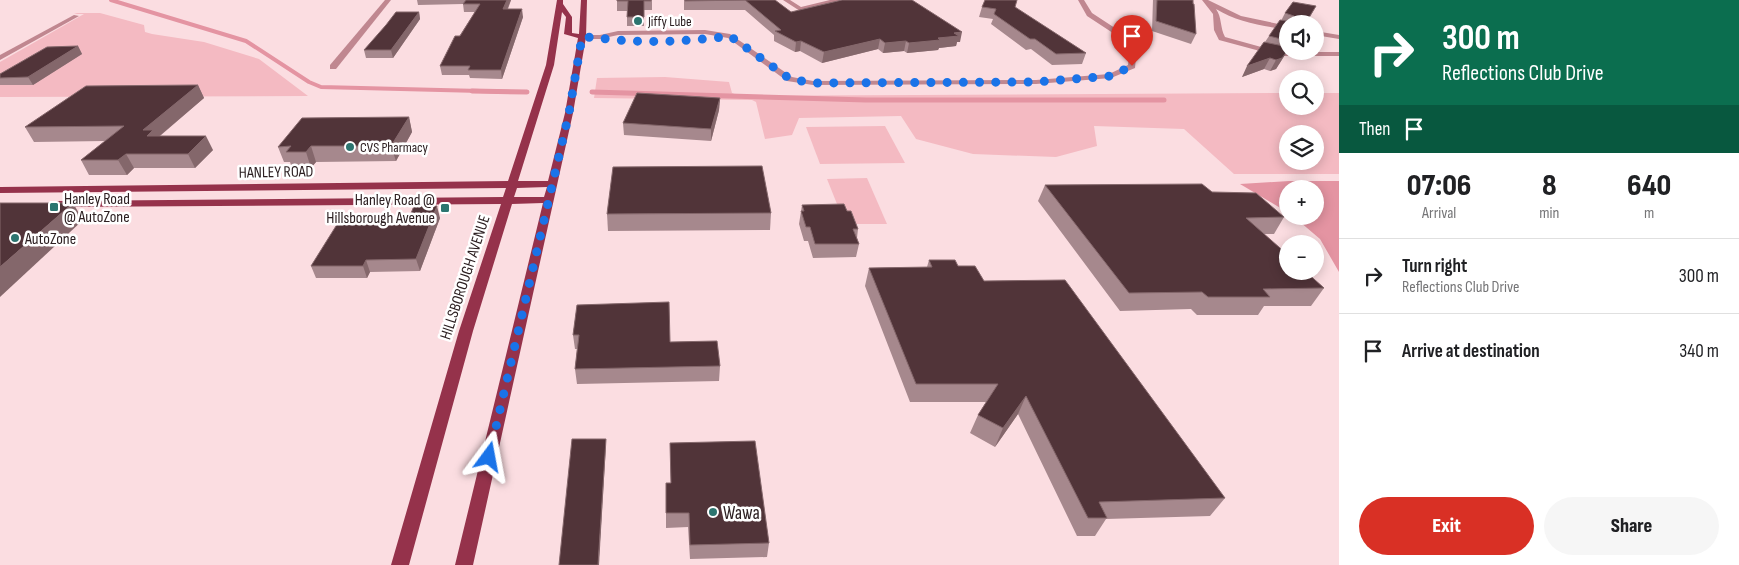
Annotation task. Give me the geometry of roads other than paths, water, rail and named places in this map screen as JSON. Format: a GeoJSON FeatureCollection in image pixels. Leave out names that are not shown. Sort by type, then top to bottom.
{"type":"FeatureCollection","features":[{"type":"Feature","properties":{"kind":"main road"},"geometry":{"type":"LineString","coordinates":[[577,0],[583,10]]}},
{"type":"Feature","properties":{"kind":"main road"},"geometry":{"type":"LineString","coordinates":[[464,565],[569,113],[582,37],[584,0]]}},
{"type":"Feature","properties":{"kind":"main road"},"geometry":{"type":"LineString","coordinates":[[560,2],[569,17],[568,34],[582,37]]}},
{"type":"Feature","properties":{"kind":"main road","name":"HILLSBOROUGH AVENUE"},"geometry":{"type":"LineString","coordinates":[[400,565],[466,331],[550,64],[560,2]]}},
{"type":"Feature","properties":{"kind":"main road","name":"HANLEY ROAD"},"geometry":{"type":"LineString","coordinates":[[0,190],[552,184]]}},
{"type":"Feature","properties":{"kind":"main road"},"geometry":{"type":"LineString","coordinates":[[201,203],[213,188]]}},
{"type":"Feature","properties":{"kind":"main road"},"geometry":{"type":"LineString","coordinates":[[114,204],[129,189]]}},
{"type":"Feature","properties":{"kind":"main road","name":"HANLEY ROAD"},"geometry":{"type":"LineString","coordinates":[[47,204],[548,200]]}},
{"type":"Feature","properties":{"kind":"street"},"geometry":{"type":"LineString","coordinates":[[333,67],[388,0]]}},
{"type":"Feature","properties":{"kind":"street"},"geometry":{"type":"LineString","coordinates":[[786,0],[800,9],[838,0]]}},
{"type":"Feature","properties":{"kind":"street"},"geometry":{"type":"LineString","coordinates":[[582,37],[600,37],[616,40],[684,40],[730,36],[790,79],[813,83],[1036,82],[1111,76],[1132,66],[1134,48],[1118,33],[1088,13],[1081,6],[1081,0]]}},
{"type":"Feature","properties":{"kind":"street"},"geometry":{"type":"LineString","coordinates":[[1206,0],[1225,12],[1246,20],[1279,26]]}},
{"type":"Feature","properties":{"kind":"street"},"geometry":{"type":"LineString","coordinates":[[1206,0],[1216,14],[1218,30],[1222,38],[1279,54],[1339,54]]}},
{"type":"Feature","properties":{"kind":"street"},"geometry":{"type":"LineString","coordinates":[[0,58],[76,16]]}},
{"type":"Feature","properties":{"kind":"street"},"geometry":{"type":"LineString","coordinates":[[1324,34],[1339,37]]}},
{"type":"Feature","properties":{"kind":"waterway"},"geometry":{"type":"LineString","coordinates":[[111,0],[246,41],[309,82],[321,87],[512,92]]}},
{"type":"Feature","properties":{"kind":"waterway"},"geometry":{"type":"LineString","coordinates":[[472,91],[512,92]]}},
{"type":"Feature","properties":{"kind":"waterway"},"geometry":{"type":"LineString","coordinates":[[512,92],[527,92]]}},
{"type":"Feature","properties":{"kind":"waterway"},"geometry":{"type":"LineString","coordinates":[[512,92],[523,92]]}},
{"type":"Feature","properties":{"kind":"waterway"},"geometry":{"type":"LineString","coordinates":[[592,92],[866,100],[1164,100]]}},
{"type":"Feature","properties":{"kind":"place","name":"Jiffy Lube"},"geometry":{"type":"Point","coordinates":[638,21]}},
{"type":"Feature","properties":{"kind":"place","name":"CVS Pharmacy"},"geometry":{"type":"Point","coordinates":[350,147]}},
{"type":"Feature","properties":{"kind":"place","name":"Hanley Road @ AutoZone"},"geometry":{"type":"Point","coordinates":[54,207]}},
{"type":"Feature","properties":{"kind":"place","name":"Hanley Road @ Hillsborough Avenue"},"geometry":{"type":"Point","coordinates":[445,208]}},
{"type":"Feature","properties":{"kind":"place","name":"AutoZone"},"geometry":{"type":"Point","coordinates":[15,238]}},
{"type":"Feature","properties":{"kind":"place","name":"Wawa"},"geometry":{"type":"Point","coordinates":[713,512]}}]}
